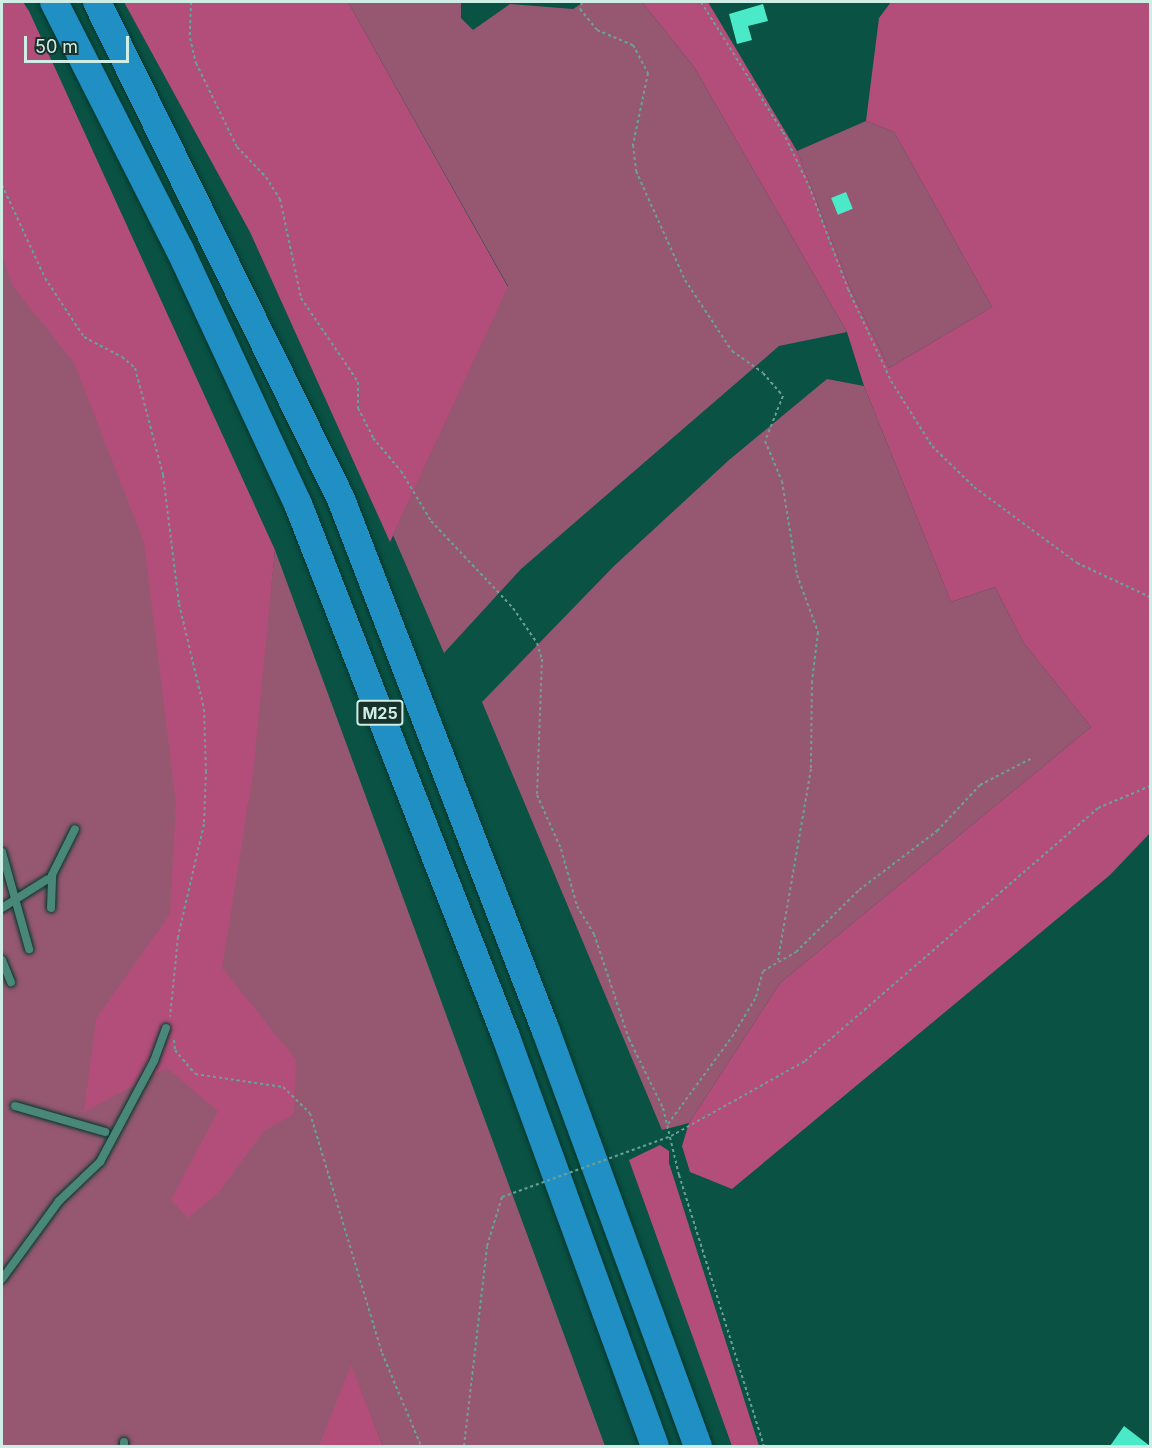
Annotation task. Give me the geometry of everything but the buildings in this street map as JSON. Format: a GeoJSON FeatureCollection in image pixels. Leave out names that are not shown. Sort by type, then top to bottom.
{"type":"FeatureCollection","features":[{"type":"Feature","properties":{"kind":"highway","name":"M25"},"geometry":{"type":"LineString","coordinates":[[54,2],[180,250],[298,504],[506,1037],[655,1446]]}},
{"type":"Feature","properties":{"kind":"highway","name":"M25"},"geometry":{"type":"LineString","coordinates":[[97,2],[341,499],[546,1031],[698,1446]]}},
{"type":"Feature","properties":{"kind":"lane"},"geometry":{"type":"LineString","coordinates":[[51,908],[52,875],[75,829]]}},
{"type":"Feature","properties":{"kind":"lane"},"geometry":{"type":"LineString","coordinates":[[2,852],[29,949]]}},
{"type":"Feature","properties":{"kind":"lane"},"geometry":{"type":"LineString","coordinates":[[2,908],[16,897],[48,879]]}},
{"type":"Feature","properties":{"kind":"lane"},"geometry":{"type":"LineString","coordinates":[[2,960],[11,982]]}},
{"type":"Feature","properties":{"kind":"lane"},"geometry":{"type":"LineString","coordinates":[[2,1279],[59,1201],[100,1162],[170,1026]]}},
{"type":"Feature","properties":{"kind":"lane"},"geometry":{"type":"LineString","coordinates":[[15,1106],[59,1116],[70,1124],[105,1132]]}},
{"type":"Feature","properties":{"kind":"path"},"geometry":{"type":"LineString","coordinates":[[191,2],[190,38],[200,72],[237,147],[266,177],[280,199],[302,298],[358,382],[358,408],[373,438],[401,471],[431,522],[513,608],[537,643],[542,659],[537,795],[561,849],[578,906],[594,934],[629,1039],[668,1124],[679,1174],[764,1446]]}},
{"type":"Feature","properties":{"kind":"path"},"geometry":{"type":"LineString","coordinates":[[582,2],[580,9],[597,30],[633,45],[648,73],[633,145],[636,171],[686,280],[732,351],[763,373],[783,396],[765,441],[782,481],[797,575],[818,632],[812,681],[811,769],[778,960]]}},
{"type":"Feature","properties":{"kind":"path"},"geometry":{"type":"LineString","coordinates":[[701,2],[783,132],[881,361],[932,446],[975,487],[1077,563],[1150,597]]}},
{"type":"Feature","properties":{"kind":"path"},"geometry":{"type":"LineString","coordinates":[[2,185],[45,278],[84,337],[122,357],[135,368],[163,475],[179,604],[204,709],[206,771],[204,825],[178,937],[170,1026],[175,1050],[195,1074],[283,1087],[310,1113],[382,1353],[421,1446]]}},
{"type":"Feature","properties":{"kind":"path"},"geometry":{"type":"LineString","coordinates":[[668,1124],[732,1037],[756,997],[763,971],[778,960],[796,952],[859,890],[937,831],[980,785],[1032,758]]}},
{"type":"Feature","properties":{"kind":"path"},"geometry":{"type":"LineString","coordinates":[[464,1446],[487,1246],[502,1197],[671,1136],[805,1062],[1098,808],[1150,786]]}},
{"type":"Feature","properties":{"kind":"shaded area"},"geometry":{"type":"Polygon","coordinates":[[[2,2],[23,2],[29,11],[275,550],[253,774],[222,968],[296,1060],[294,1114],[264,1131],[218,1193],[188,1218],[171,1200],[218,1111],[167,1068],[84,1112],[96,1019],[170,914],[176,803],[144,542],[74,363],[13,286],[2,255],[2,2]]]}},
{"type":"Feature","properties":{"kind":"shaded area"},"geometry":{"type":"Polygon","coordinates":[[[124,2],[348,2],[508,287],[390,542],[250,232],[124,2]]]}},
{"type":"Feature","properties":{"kind":"shaded area"},"geometry":{"type":"Polygon","coordinates":[[[348,2],[461,2],[461,18],[473,30],[510,4],[573,9],[584,2],[642,2],[694,67],[847,332],[779,346],[521,569],[444,653],[393,535],[508,286],[348,2]]]}},
{"type":"Feature","properties":{"kind":"shaded area"},"geometry":{"type":"Polygon","coordinates":[[[642,2],[708,2],[797,151],[850,288],[889,368],[992,307],[894,132],[866,121],[879,18],[891,2],[1150,2],[1150,833],[1110,875],[732,1189],[690,1172],[682,1146],[689,1123],[780,983],[1091,727],[1023,642],[995,587],[951,602],[864,386],[847,332],[694,67],[642,2]]]}},
{"type":"Feature","properties":{"kind":"shaded area"},"geometry":{"type":"Polygon","coordinates":[[[866,121],[894,132],[992,307],[889,368],[850,288],[797,151],[866,121]]]}},
{"type":"Feature","properties":{"kind":"shaded area"},"geometry":{"type":"Polygon","coordinates":[[[2,172],[125,379],[247,810],[275,550],[605,1446],[383,1446],[357,1382],[360,1446],[2,1446],[2,172]]]}},
{"type":"Feature","properties":{"kind":"shaded area"},"geometry":{"type":"Polygon","coordinates":[[[827,379],[864,386],[951,602],[995,587],[1023,642],[1091,727],[780,983],[689,1123],[662,1130],[482,702],[614,566],[729,460],[827,379]]]}},
{"type":"Feature","properties":{"kind":"shaded area"},"geometry":{"type":"Polygon","coordinates":[[[660,1145],[669,1151],[669,1163],[759,1446],[732,1446],[629,1160],[660,1145]]]}},
{"type":"Feature","properties":{"kind":"shaded area"},"geometry":{"type":"Polygon","coordinates":[[[351,1365],[383,1446],[319,1446],[351,1365]]]}}]}
